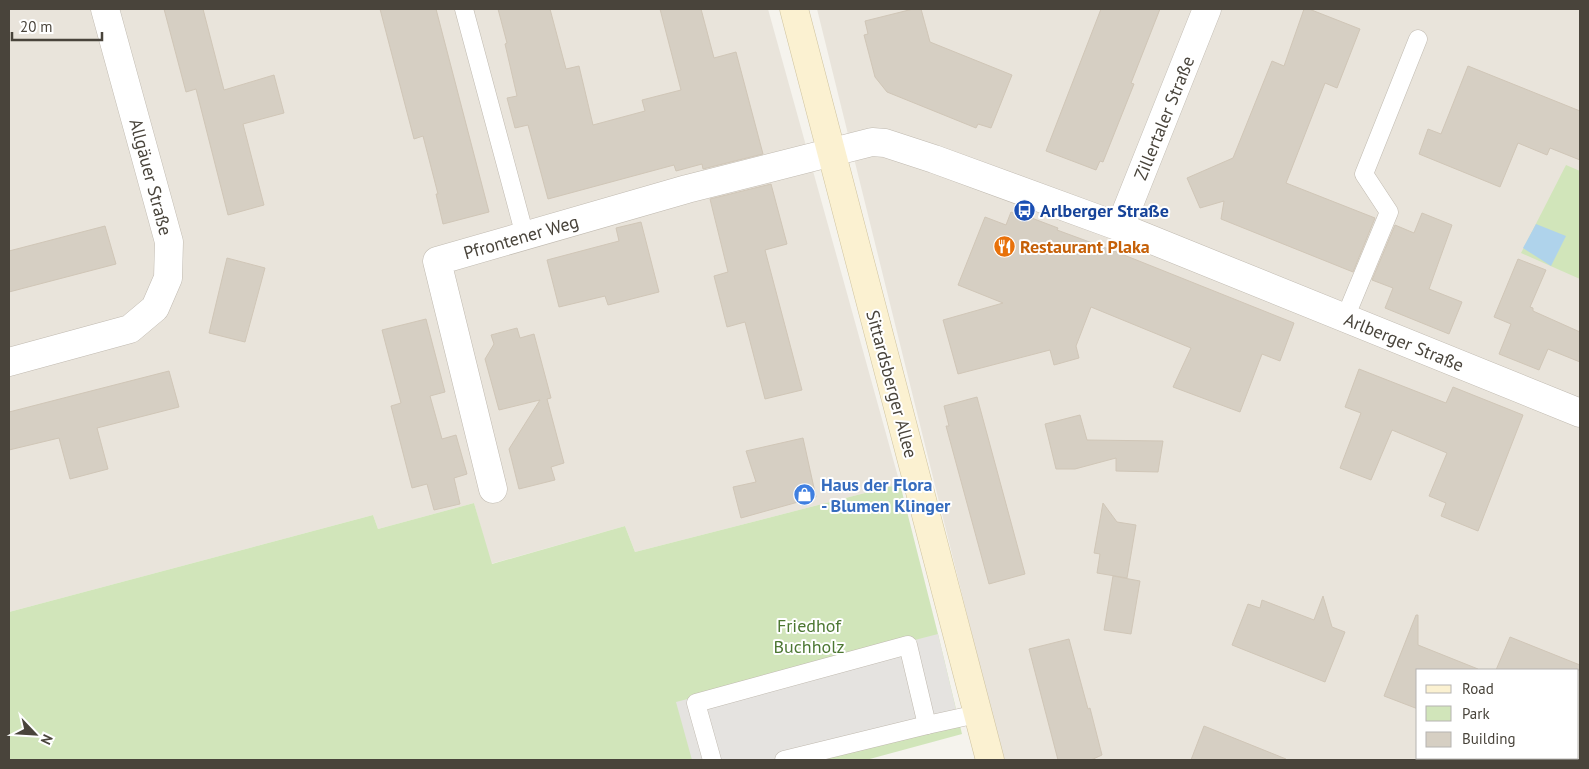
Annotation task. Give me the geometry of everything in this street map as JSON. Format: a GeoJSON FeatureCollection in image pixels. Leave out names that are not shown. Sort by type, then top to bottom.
{"type":"FeatureCollection","features":[{"type":"Feature","properties":{"kind":"main road","name":"Sittardsberger Allee"},"geometry":{"type":"LineString","coordinates":[[794,9],[990,760]]}},
{"type":"Feature","properties":{"kind":"street","name":"Allgäuer Straße"},"geometry":{"type":"LineString","coordinates":[[9,362],[130,330],[155,308],[168,278],[169,242],[106,9]]}},
{"type":"Feature","properties":{"kind":"street","name":"Zillertaler Straße"},"geometry":{"type":"LineString","coordinates":[[1120,227],[1207,9]]}},
{"type":"Feature","properties":{"kind":"street","name":"Arlberger Straße"},"geometry":{"type":"LineString","coordinates":[[832,152],[872,142],[885,143],[1120,227],[1580,413]]}},
{"type":"Feature","properties":{"kind":"street","name":"Pfrontener Weg"},"geometry":{"type":"LineString","coordinates":[[493,489],[437,261],[687,189],[832,152]]}},
{"type":"Feature","properties":{"kind":"lane"},"geometry":{"type":"LineString","coordinates":[[464,9],[524,236]]}},
{"type":"Feature","properties":{"kind":"lane"},"geometry":{"type":"LineString","coordinates":[[1346,318],[1389,212],[1364,174],[1418,39]]}},
{"type":"Feature","properties":{"kind":"lane"},"geometry":{"type":"LineString","coordinates":[[712,760],[696,703],[908,645],[927,725]]}},
{"type":"Feature","properties":{"kind":"lane"},"geometry":{"type":"LineString","coordinates":[[784,760],[978,714]]}},
{"type":"Feature","properties":{"kind":"shaded area"},"geometry":{"type":"Polygon","coordinates":[[[9,9],[768,9],[900,484],[635,552],[625,526],[491,564],[474,503],[378,529],[373,515],[9,612],[9,9]]]}},
{"type":"Feature","properties":{"kind":"shaded area"},"geometry":{"type":"Polygon","coordinates":[[[817,9],[1580,9],[1580,760],[1003,760],[817,9]]]}},
{"type":"Feature","properties":{"kind":"shaded area"},"geometry":{"type":"Polygon","coordinates":[[[938,634],[958,718],[783,760],[692,760],[676,702],[938,634]]]}},
{"type":"Feature","properties":{"kind":"green space"},"geometry":{"type":"Polygon","coordinates":[[[1566,165],[1580,171],[1580,279],[1521,253],[1566,165]]]}},
{"type":"Feature","properties":{"kind":"green space","name":"Friedhof Buchholz"},"geometry":{"type":"Polygon","coordinates":[[[900,484],[962,734],[866,760],[9,760],[9,612],[373,515],[378,529],[474,503],[492,564],[625,526],[635,552],[900,484]]]}},
{"type":"Feature","properties":{"kind":"water"},"geometry":{"type":"Polygon","coordinates":[[[1536,224],[1566,236],[1551,266],[1523,248],[1536,224]]]}},
{"type":"Feature","properties":{"kind":"building"},"geometry":{"type":"Polygon","coordinates":[[[164,9],[203,9],[224,90],[274,75],[284,113],[243,124],[264,205],[228,215],[196,89],[186,92],[164,9]]]}},
{"type":"Feature","properties":{"kind":"building"},"geometry":{"type":"Polygon","coordinates":[[[380,9],[436,9],[489,212],[443,224],[436,194],[438,194],[423,136],[414,139],[380,9]]]}},
{"type":"Feature","properties":{"kind":"building"},"geometry":{"type":"Polygon","coordinates":[[[498,9],[550,9],[566,69],[579,66],[593,125],[645,111],[642,100],[681,90],[660,9],[701,9],[714,58],[736,52],[763,154],[703,169],[702,164],[676,171],[674,165],[548,199],[528,125],[515,128],[507,98],[517,96],[505,44],[507,43],[498,9]]]}},
{"type":"Feature","properties":{"kind":"building"},"geometry":{"type":"Polygon","coordinates":[[[913,9],[921,9],[930,42],[1012,75],[991,128],[978,124],[976,128],[887,92],[875,77],[864,35],[868,34],[865,21],[913,9]]]}},
{"type":"Feature","properties":{"kind":"building"},"geometry":{"type":"Polygon","coordinates":[[[1101,9],[1160,9],[1131,83],[1134,84],[1103,162],[1100,161],[1096,170],[1046,151],[1101,9]]]}},
{"type":"Feature","properties":{"kind":"building"},"geometry":{"type":"Polygon","coordinates":[[[1304,9],[1309,9],[1360,29],[1337,88],[1325,83],[1286,183],[1375,218],[1353,272],[1221,219],[1224,201],[1200,208],[1187,178],[1233,158],[1272,61],[1284,66],[1304,9]]]}},
{"type":"Feature","properties":{"kind":"building"},"geometry":{"type":"Polygon","coordinates":[[[1468,66],[1580,111],[1580,160],[1550,148],[1547,155],[1518,143],[1500,187],[1419,154],[1428,129],[1441,134],[1468,66]]]}},
{"type":"Feature","properties":{"kind":"building"},"geometry":{"type":"Polygon","coordinates":[[[771,184],[787,244],[765,250],[802,390],[765,399],[745,322],[727,327],[714,276],[728,272],[710,199],[771,184]]]}},
{"type":"Feature","properties":{"kind":"building"},"geometry":{"type":"Polygon","coordinates":[[[1011,212],[1058,228],[1057,230],[1294,323],[1280,361],[1262,354],[1240,412],[1173,387],[1191,348],[1091,307],[1076,346],[1079,358],[1054,365],[1050,350],[958,374],[943,320],[1003,303],[958,285],[985,217],[1006,225],[1011,212]]]}},
{"type":"Feature","properties":{"kind":"building"},"geometry":{"type":"Polygon","coordinates":[[[1422,213],[1452,225],[1429,289],[1462,302],[1449,334],[1385,308],[1393,288],[1372,280],[1395,225],[1414,233],[1422,213]]]}},
{"type":"Feature","properties":{"kind":"building"},"geometry":{"type":"Polygon","coordinates":[[[641,222],[659,292],[608,305],[605,296],[559,307],[547,260],[619,241],[616,228],[641,222]]]}},
{"type":"Feature","properties":{"kind":"building"},"geometry":{"type":"Polygon","coordinates":[[[105,226],[116,264],[9,292],[9,251],[105,226]]]}},
{"type":"Feature","properties":{"kind":"building"},"geometry":{"type":"Polygon","coordinates":[[[227,258],[265,268],[245,342],[209,333],[227,258]]]}},
{"type":"Feature","properties":{"kind":"building"},"geometry":{"type":"Polygon","coordinates":[[[1518,259],[1546,270],[1530,307],[1533,308],[1533,311],[1580,332],[1580,362],[1548,349],[1539,370],[1499,354],[1511,324],[1494,317],[1518,259]]]}},
{"type":"Feature","properties":{"kind":"building"},"geometry":{"type":"Polygon","coordinates":[[[426,319],[445,392],[430,396],[442,439],[456,435],[467,474],[454,478],[460,504],[434,510],[427,484],[412,488],[391,406],[401,403],[382,330],[426,319]]]}},
{"type":"Feature","properties":{"kind":"building"},"geometry":{"type":"Polygon","coordinates":[[[517,328],[520,338],[534,334],[551,398],[547,399],[564,463],[551,467],[555,480],[519,489],[509,449],[540,400],[499,410],[485,359],[494,344],[491,335],[517,328]]]}},
{"type":"Feature","properties":{"kind":"building"},"geometry":{"type":"Polygon","coordinates":[[[1359,369],[1446,403],[1453,387],[1523,415],[1478,531],[1441,516],[1446,503],[1429,496],[1447,453],[1392,430],[1371,480],[1340,468],[1361,413],[1345,407],[1359,369]]]}},
{"type":"Feature","properties":{"kind":"building"},"geometry":{"type":"Polygon","coordinates":[[[169,371],[179,407],[97,428],[108,469],[70,479],[59,438],[9,450],[9,412],[169,371]]]}},
{"type":"Feature","properties":{"kind":"building"},"geometry":{"type":"Polygon","coordinates":[[[977,397],[1025,574],[989,584],[946,426],[949,426],[944,406],[977,397]]]}},
{"type":"Feature","properties":{"kind":"building"},"geometry":{"type":"Polygon","coordinates":[[[1080,415],[1087,440],[1163,441],[1158,472],[1116,471],[1116,458],[1075,469],[1056,469],[1045,424],[1080,415]]]}},
{"type":"Feature","properties":{"kind":"building"},"geometry":{"type":"Polygon","coordinates":[[[803,438],[816,497],[741,518],[733,487],[756,482],[746,451],[803,438]]]}},
{"type":"Feature","properties":{"kind":"building"},"geometry":{"type":"Polygon","coordinates":[[[1103,503],[1117,522],[1136,525],[1127,578],[1097,573],[1100,554],[1094,553],[1103,503]]]}},
{"type":"Feature","properties":{"kind":"building"},"geometry":{"type":"Polygon","coordinates":[[[1113,576],[1140,581],[1131,634],[1104,630],[1113,576]]]}},
{"type":"Feature","properties":{"kind":"building"},"geometry":{"type":"Polygon","coordinates":[[[1323,596],[1332,627],[1345,632],[1325,682],[1232,645],[1248,604],[1260,608],[1262,600],[1314,620],[1323,596]]]}},
{"type":"Feature","properties":{"kind":"building"},"geometry":{"type":"Polygon","coordinates":[[[1416,615],[1418,615],[1418,645],[1478,669],[1416,669],[1416,708],[1384,696],[1416,615]]]}},
{"type":"Feature","properties":{"kind":"building"},"geometry":{"type":"Polygon","coordinates":[[[1510,637],[1580,665],[1580,670],[1496,669],[1510,637]]]}},
{"type":"Feature","properties":{"kind":"building"},"geometry":{"type":"Polygon","coordinates":[[[1069,639],[1102,755],[1091,760],[1058,760],[1029,649],[1069,639]]]}},
{"type":"Feature","properties":{"kind":"building"},"geometry":{"type":"Polygon","coordinates":[[[1204,726],[1286,759],[1286,760],[1191,760],[1204,726]]]}},
{"type":"Feature","properties":{"kind":"place","name":"Arlberger Straße"},"geometry":{"type":"Point","coordinates":[1024,210]}},
{"type":"Feature","properties":{"kind":"place","name":"Restaurant Plaka"},"geometry":{"type":"Point","coordinates":[1004,246]}},
{"type":"Feature","properties":{"kind":"place","name":"Haus der Flora - Blumen Klinger"},"geometry":{"type":"Point","coordinates":[805,494]}}]}
